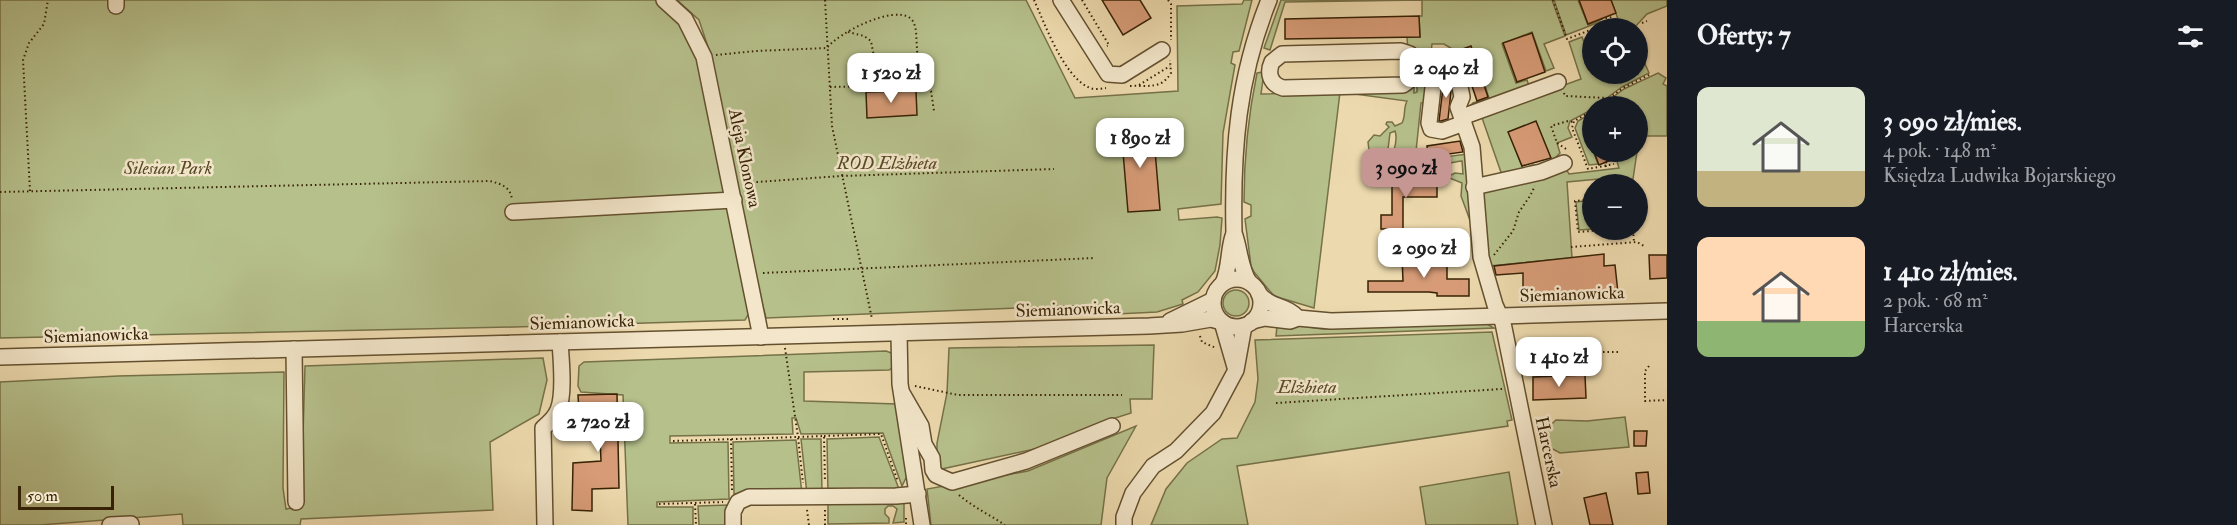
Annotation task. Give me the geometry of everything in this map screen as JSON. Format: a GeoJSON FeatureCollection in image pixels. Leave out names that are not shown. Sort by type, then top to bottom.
{"type":"FeatureCollection","features":[{"type":"Feature","properties":{"kind":"street","name":"Aleja Klonowa"},"geometry":{"type":"LineString","coordinates":[[664,0],[685,19],[704,57],[761,337]]}},
{"type":"Feature","properties":{"kind":"street"},"geometry":{"type":"LineString","coordinates":[[1061,0],[1108,74],[1122,75],[1167,51]]}},
{"type":"Feature","properties":{"kind":"street"},"geometry":{"type":"LineString","coordinates":[[1222,322],[1234,327],[1247,324],[1257,315],[1260,307],[1254,288],[1243,272],[1234,233],[1233,178],[1239,103],[1249,62],[1269,0]]}},
{"type":"Feature","properties":{"kind":"street"},"geometry":{"type":"LineString","coordinates":[[1401,51],[1410,54],[1417,66],[1414,77],[1403,85],[1293,88],[1282,88],[1274,83],[1269,68],[1274,59],[1282,54],[1401,51]]}},
{"type":"Feature","properties":{"kind":"street"},"geometry":{"type":"LineString","coordinates":[[1249,62],[1269,68]]}},
{"type":"Feature","properties":{"kind":"street","name":"Harcerska"},"geometry":{"type":"LineString","coordinates":[[1544,525],[1502,316],[1495,305],[1481,257],[1472,147],[1463,120],[1558,82]]}},
{"type":"Feature","properties":{"kind":"street"},"geometry":{"type":"LineString","coordinates":[[1474,187],[1541,172],[1565,156]]}},
{"type":"Feature","properties":{"kind":"street"},"geometry":{"type":"LineString","coordinates":[[513,212],[734,200]]}},
{"type":"Feature","properties":{"kind":"street"},"geometry":{"type":"LineString","coordinates":[[1234,233],[1230,245],[1227,275],[1216,290],[1213,300],[1215,312],[1222,322],[1236,370]]}},
{"type":"Feature","properties":{"kind":"street"},"geometry":{"type":"LineString","coordinates":[[1223,283],[1236,279],[1254,288]]}},
{"type":"Feature","properties":{"kind":"street","name":"Siemianowicka"},"geometry":{"type":"LineString","coordinates":[[1254,288],[1267,303],[1294,312],[1298,318]]}},
{"type":"Feature","properties":{"kind":"street","name":"Siemianowicka"},"geometry":{"type":"LineString","coordinates":[[1165,324],[1213,300]]}},
{"type":"Feature","properties":{"kind":"street","name":"Siemianowicka"},"geometry":{"type":"LineString","coordinates":[[1247,324],[1261,318],[1331,321],[1667,311]]}},
{"type":"Feature","properties":{"kind":"street","name":"Siemianowicka"},"geometry":{"type":"LineString","coordinates":[[0,357],[1149,326],[1211,319],[1222,322]]}},
{"type":"Feature","properties":{"kind":"street"},"geometry":{"type":"LineString","coordinates":[[1124,525],[1124,517],[1133,493],[1154,466],[1176,451],[1213,413],[1236,370],[1247,324]]}},
{"type":"Feature","properties":{"kind":"street"},"geometry":{"type":"LineString","coordinates":[[898,333],[922,525]]}},
{"type":"Feature","properties":{"kind":"street"},"geometry":{"type":"LineString","coordinates":[[545,525],[543,428],[559,409],[561,399],[560,342]]}},
{"type":"Feature","properties":{"kind":"street"},"geometry":{"type":"LineString","coordinates":[[294,349],[296,502]]}},
{"type":"Feature","properties":{"kind":"street"},"geometry":{"type":"LineString","coordinates":[[906,389],[921,426],[924,444],[932,458],[933,470],[952,482],[1019,463],[1112,426]]}},
{"type":"Feature","properties":{"kind":"street"},"geometry":{"type":"LineString","coordinates":[[733,525],[733,512],[738,502],[749,497],[918,494]]}},
{"type":"Feature","properties":{"kind":"street"},"geometry":{"type":"LineString","coordinates":[[110,525],[131,524]]}},
{"type":"Feature","properties":{"kind":"path"},"geometry":{"type":"LineString","coordinates":[[30,191],[23,60],[29,43],[44,24],[48,0]]}},
{"type":"Feature","properties":{"kind":"path"},"geometry":{"type":"LineString","coordinates":[[825,0],[832,126],[873,322]]}},
{"type":"Feature","properties":{"kind":"path"},"geometry":{"type":"LineString","coordinates":[[1034,0],[1067,68],[1088,88],[1106,88]]}},
{"type":"Feature","properties":{"kind":"path"},"geometry":{"type":"LineString","coordinates":[[1082,0],[1109,45],[1101,51]]}},
{"type":"Feature","properties":{"kind":"path"},"geometry":{"type":"LineString","coordinates":[[1127,87],[1158,86],[1170,76],[1172,69],[1167,51],[1171,4],[1168,0]]}},
{"type":"Feature","properties":{"kind":"path"},"geometry":{"type":"LineString","coordinates":[[1171,4],[1177,0]]}},
{"type":"Feature","properties":{"kind":"path"},"geometry":{"type":"LineString","coordinates":[[1553,0],[1567,39],[1582,33]]}},
{"type":"Feature","properties":{"kind":"path"},"geometry":{"type":"LineString","coordinates":[[827,48],[832,41],[878,18],[903,15],[909,17],[916,31],[919,85]]}},
{"type":"Feature","properties":{"kind":"path"},"geometry":{"type":"LineString","coordinates":[[848,32],[871,40],[875,86]]}},
{"type":"Feature","properties":{"kind":"path"},"geometry":{"type":"LineString","coordinates":[[704,57],[756,51],[827,48]]}},
{"type":"Feature","properties":{"kind":"path"},"geometry":{"type":"LineString","coordinates":[[1138,86],[1170,66]]}},
{"type":"Feature","properties":{"kind":"path"},"geometry":{"type":"LineString","coordinates":[[1612,96],[1652,74]]}},
{"type":"Feature","properties":{"kind":"path"},"geometry":{"type":"LineString","coordinates":[[830,87],[925,85],[931,91],[934,111]]}},
{"type":"Feature","properties":{"kind":"path"},"geometry":{"type":"LineString","coordinates":[[1565,96],[1582,97]]}},
{"type":"Feature","properties":{"kind":"path"},"geometry":{"type":"LineString","coordinates":[[1565,156],[1551,126],[1568,120],[1573,122],[1582,117]]}},
{"type":"Feature","properties":{"kind":"path"},"geometry":{"type":"LineString","coordinates":[[1573,122],[1572,128],[1588,169],[1614,164]]}},
{"type":"Feature","properties":{"kind":"path"},"geometry":{"type":"LineString","coordinates":[[1606,166],[1607,162]]}},
{"type":"Feature","properties":{"kind":"path"},"geometry":{"type":"LineString","coordinates":[[731,183],[841,176],[1054,169]]}},
{"type":"Feature","properties":{"kind":"path"},"geometry":{"type":"LineString","coordinates":[[0,192],[490,180],[504,185],[511,194],[513,212]]}},
{"type":"Feature","properties":{"kind":"path"},"geometry":{"type":"LineString","coordinates":[[1492,256],[1513,231],[1519,212],[1535,184]]}},
{"type":"Feature","properties":{"kind":"path"},"geometry":{"type":"LineString","coordinates":[[1582,200],[1575,201],[1578,232],[1582,232]]}},
{"type":"Feature","properties":{"kind":"path"},"geometry":{"type":"LineString","coordinates":[[1571,247],[1634,242],[1644,246]]}},
{"type":"Feature","properties":{"kind":"path"},"geometry":{"type":"LineString","coordinates":[[748,273],[1095,258]]}},
{"type":"Feature","properties":{"kind":"path"},"geometry":{"type":"LineString","coordinates":[[1202,342],[1213,347],[1224,348]]}},
{"type":"Feature","properties":{"kind":"path"},"geometry":{"type":"LineString","coordinates":[[785,347],[803,483]]}},
{"type":"Feature","properties":{"kind":"path"},"geometry":{"type":"LineString","coordinates":[[1603,352],[1618,352]]}},
{"type":"Feature","properties":{"kind":"path"},"geometry":{"type":"LineString","coordinates":[[1650,366],[1645,371],[1645,401],[1667,400]]}},
{"type":"Feature","properties":{"kind":"path"},"geometry":{"type":"LineString","coordinates":[[1276,403],[1505,388]]}},
{"type":"Feature","properties":{"kind":"path"},"geometry":{"type":"LineString","coordinates":[[906,389],[958,395],[1122,395]]}},
{"type":"Feature","properties":{"kind":"path"},"geometry":{"type":"LineString","coordinates":[[673,441],[881,434],[900,487]]}},
{"type":"Feature","properties":{"kind":"path"},"geometry":{"type":"LineString","coordinates":[[824,436],[825,483]]}},
{"type":"Feature","properties":{"kind":"path"},"geometry":{"type":"LineString","coordinates":[[731,439],[732,495],[738,502]]}},
{"type":"Feature","properties":{"kind":"path"},"geometry":{"type":"LineString","coordinates":[[946,479],[956,493],[968,503],[1005,525]]}},
{"type":"Feature","properties":{"kind":"path"},"geometry":{"type":"LineString","coordinates":[[659,504],[738,502]]}},
{"type":"Feature","properties":{"kind":"path"},"geometry":{"type":"LineString","coordinates":[[695,503],[696,525]]}},
{"type":"Feature","properties":{"kind":"path"},"geometry":{"type":"LineString","coordinates":[[807,509],[809,525]]}},
{"type":"Feature","properties":{"kind":"path"},"geometry":{"type":"LineString","coordinates":[[825,509],[825,525]]}},
{"type":"Feature","properties":{"kind":"green space","name":"Silesian Park"},"geometry":{"type":"Polygon","coordinates":[[[0,0],[657,0],[682,22],[695,48],[749,313],[745,320],[0,338],[0,0]]]}},
{"type":"Feature","properties":{"kind":"green space","name":"ROD Elżbieta"},"geometry":{"type":"Polygon","coordinates":[[[677,0],[1026,0],[1075,98],[1178,91],[1177,6],[1242,4],[1244,0],[1252,0],[1239,51],[1233,52],[1231,63],[1235,65],[1223,133],[1221,204],[1178,209],[1179,220],[1222,218],[1215,271],[1198,292],[1182,300],[1183,304],[1157,312],[1117,314],[1118,304],[766,318],[754,273],[711,56],[699,20],[677,0]]]}},
{"type":"Feature","properties":{"kind":"green space"},"geometry":{"type":"Polygon","coordinates":[[[1281,0],[1422,0],[1285,2],[1270,50],[1264,48],[1281,0]]]}},
{"type":"Feature","properties":{"kind":"green space"},"geometry":{"type":"Polygon","coordinates":[[[1422,0],[1552,0],[1565,36],[1544,44],[1554,68],[1546,71],[1532,32],[1502,44],[1516,83],[1527,80],[1530,89],[1468,108],[1473,103],[1489,98],[1478,65],[1462,72],[1454,50],[1444,44],[1432,44],[1425,102],[1421,103],[1415,161],[1467,154],[1471,223],[1461,196],[1462,183],[1447,177],[1455,173],[1463,174],[1462,161],[1420,170],[1387,167],[1396,145],[1395,131],[1390,133],[1388,149],[1369,150],[1368,142],[1374,135],[1380,136],[1389,127],[1387,122],[1392,122],[1395,126],[1402,123],[1407,101],[1340,92],[1414,84],[1414,93],[1417,92],[1407,37],[1420,37],[1419,16],[1422,16],[1422,0]]]}},
{"type":"Feature","properties":{"kind":"green space"},"geometry":{"type":"Polygon","coordinates":[[[1554,0],[1578,0],[1585,18],[1582,18],[1582,29],[1566,35],[1554,0]]]}},
{"type":"Feature","properties":{"kind":"green space"},"geometry":{"type":"Polygon","coordinates":[[[1611,0],[1667,0],[1667,6],[1647,14],[1643,18],[1618,18],[1611,0]]]}},
{"type":"Feature","properties":{"kind":"green space"},"geometry":{"type":"Polygon","coordinates":[[[1582,37],[1582,84],[1628,84],[1610,96],[1582,96],[1582,115],[1570,121],[1568,128],[1572,137],[1557,143],[1560,153],[1552,161],[1536,122],[1509,132],[1523,169],[1533,165],[1535,167],[1503,178],[1481,115],[1581,79],[1569,42],[1582,37]]]}},
{"type":"Feature","properties":{"kind":"green space"},"geometry":{"type":"Polygon","coordinates":[[[1264,72],[1261,94],[1340,92],[1314,308],[1274,296],[1251,266],[1245,219],[1251,216],[1251,205],[1244,202],[1246,153],[1257,73],[1264,72]]]}},
{"type":"Feature","properties":{"kind":"green space"},"geometry":{"type":"Polygon","coordinates":[[[1658,73],[1666,78],[1663,84],[1667,86],[1667,136],[1648,136],[1648,96],[1615,96],[1635,84],[1648,84],[1648,78],[1658,73]]]}},
{"type":"Feature","properties":{"kind":"green space"},"geometry":{"type":"Polygon","coordinates":[[[1582,119],[1582,146],[1575,128],[1582,119]]]}},
{"type":"Feature","properties":{"kind":"green space"},"geometry":{"type":"Polygon","coordinates":[[[1588,162],[1597,162],[1598,164],[1589,165],[1588,162]]]}},
{"type":"Feature","properties":{"kind":"green space"},"geometry":{"type":"Polygon","coordinates":[[[1617,162],[1636,162],[1634,174],[1582,174],[1582,181],[1567,182],[1572,258],[1489,266],[1481,189],[1566,169],[1569,174],[1619,168],[1617,162]]]}},
{"type":"Feature","properties":{"kind":"green space"},"geometry":{"type":"Polygon","coordinates":[[[1582,201],[1582,230],[1579,230],[1576,202],[1582,201]]]}},
{"type":"Feature","properties":{"kind":"green space"},"geometry":{"type":"Polygon","coordinates":[[[1236,290],[1245,294],[1249,303],[1245,312],[1236,316],[1227,312],[1223,303],[1227,294],[1236,290]]]}},
{"type":"Feature","properties":{"kind":"green space"},"geometry":{"type":"Polygon","coordinates":[[[1281,323],[1322,329],[1473,324],[1487,324],[1494,328],[1276,336],[1277,326],[1281,323]]]}},
{"type":"Feature","properties":{"kind":"green space","name":"Elżbieta"},"geometry":{"type":"Polygon","coordinates":[[[1492,332],[1512,420],[1507,421],[1508,426],[1237,466],[1248,525],[1151,525],[1166,489],[1187,463],[1222,439],[1237,438],[1255,402],[1258,379],[1255,340],[1492,332]]]}},
{"type":"Feature","properties":{"kind":"green space"},"geometry":{"type":"Polygon","coordinates":[[[1154,345],[1152,399],[1130,399],[1131,413],[1044,447],[937,470],[937,443],[947,393],[949,348],[1154,345]]]}},
{"type":"Feature","properties":{"kind":"green space"},"geometry":{"type":"Polygon","coordinates":[[[886,351],[894,354],[892,368],[889,370],[804,372],[804,401],[897,404],[908,474],[902,486],[883,433],[801,434],[796,418],[792,418],[793,434],[670,436],[670,443],[728,442],[729,499],[657,502],[657,507],[693,507],[693,525],[628,525],[623,395],[581,392],[578,386],[579,366],[584,362],[886,351]]]}},
{"type":"Feature","properties":{"kind":"green space"},"geometry":{"type":"Polygon","coordinates":[[[543,358],[547,380],[539,414],[490,442],[493,510],[301,519],[300,525],[183,525],[182,514],[40,525],[0,525],[0,382],[118,376],[284,372],[283,488],[286,509],[301,506],[305,366],[543,358]]]}},
{"type":"Feature","properties":{"kind":"green space"},"geometry":{"type":"Polygon","coordinates":[[[1625,417],[1629,447],[1560,453],[1542,443],[1542,433],[1556,420],[1587,421],[1625,417]]]}},
{"type":"Feature","properties":{"kind":"green space"},"geometry":{"type":"Polygon","coordinates":[[[1136,426],[1107,478],[1101,525],[931,525],[927,489],[1028,471],[1136,426]]]}},
{"type":"Feature","properties":{"kind":"green space"},"geometry":{"type":"Polygon","coordinates":[[[879,437],[899,489],[828,494],[827,439],[879,437]]]}},
{"type":"Feature","properties":{"kind":"green space"},"geometry":{"type":"Polygon","coordinates":[[[801,439],[821,439],[822,494],[807,494],[801,439]]]}},
{"type":"Feature","properties":{"kind":"green space"},"geometry":{"type":"Polygon","coordinates":[[[796,440],[802,494],[734,494],[733,442],[796,440]]]}},
{"type":"Feature","properties":{"kind":"green space"},"geometry":{"type":"Polygon","coordinates":[[[1509,472],[1518,525],[1426,525],[1420,487],[1509,472]]]}},
{"type":"Feature","properties":{"kind":"green space"},"geometry":{"type":"Polygon","coordinates":[[[904,500],[904,522],[893,523],[897,509],[888,506],[885,514],[889,518],[889,523],[828,524],[828,501],[904,500]]]}},
{"type":"Feature","properties":{"kind":"green space"},"geometry":{"type":"Polygon","coordinates":[[[729,505],[729,525],[699,525],[698,506],[729,505]]]}},
{"type":"Feature","properties":{"kind":"building"},"geometry":{"type":"Polygon","coordinates":[[[1102,0],[1140,0],[1151,18],[1123,35],[1102,0]]]}},
{"type":"Feature","properties":{"kind":"building"},"geometry":{"type":"Polygon","coordinates":[[[1579,0],[1611,0],[1616,13],[1603,18],[1586,18],[1579,0]]]}},
{"type":"Feature","properties":{"kind":"building"},"geometry":{"type":"Polygon","coordinates":[[[1419,16],[1420,37],[1285,39],[1285,19],[1419,16]]]}},
{"type":"Feature","properties":{"kind":"building"},"geometry":{"type":"Polygon","coordinates":[[[1532,33],[1545,72],[1517,82],[1503,43],[1532,33]]]}},
{"type":"Feature","properties":{"kind":"building"},"geometry":{"type":"Polygon","coordinates":[[[1471,46],[1488,97],[1477,101],[1460,50],[1471,46]]]}},
{"type":"Feature","properties":{"kind":"building"},"geometry":{"type":"Polygon","coordinates":[[[1445,71],[1448,74],[1451,91],[1448,119],[1439,121],[1445,71]]]}},
{"type":"Feature","properties":{"kind":"building"},"geometry":{"type":"Polygon","coordinates":[[[916,91],[917,115],[867,118],[866,92],[916,91]]]}},
{"type":"Feature","properties":{"kind":"building"},"geometry":{"type":"Polygon","coordinates":[[[1536,121],[1551,158],[1522,166],[1508,132],[1536,121]]]}},
{"type":"Feature","properties":{"kind":"building"},"geometry":{"type":"Polygon","coordinates":[[[1153,126],[1160,210],[1128,212],[1121,128],[1153,126]]]}},
{"type":"Feature","properties":{"kind":"building"},"geometry":{"type":"Polygon","coordinates":[[[1460,141],[1463,152],[1428,157],[1427,146],[1460,141]]]}},
{"type":"Feature","properties":{"kind":"building"},"geometry":{"type":"Polygon","coordinates":[[[1392,180],[1437,180],[1437,197],[1403,197],[1403,229],[1381,229],[1381,215],[1392,215],[1392,180]]]}},
{"type":"Feature","properties":{"kind":"building"},"geometry":{"type":"Polygon","coordinates":[[[1604,254],[1604,266],[1615,265],[1618,293],[1523,296],[1523,273],[1496,275],[1494,266],[1604,254]]]}},
{"type":"Feature","properties":{"kind":"building"},"geometry":{"type":"Polygon","coordinates":[[[1649,255],[1667,255],[1667,278],[1650,279],[1649,255]]]}},
{"type":"Feature","properties":{"kind":"building"},"geometry":{"type":"Polygon","coordinates":[[[1402,257],[1447,257],[1447,279],[1469,279],[1469,296],[1437,296],[1437,293],[1429,292],[1368,292],[1368,281],[1403,281],[1402,257]]]}},
{"type":"Feature","properties":{"kind":"building"},"geometry":{"type":"Polygon","coordinates":[[[1585,375],[1586,398],[1533,400],[1533,377],[1585,375]]]}},
{"type":"Feature","properties":{"kind":"building"},"geometry":{"type":"Polygon","coordinates":[[[617,394],[619,488],[592,489],[592,511],[572,510],[573,463],[601,461],[599,411],[579,412],[578,395],[617,394]]]}},
{"type":"Feature","properties":{"kind":"building"},"geometry":{"type":"Polygon","coordinates":[[[1634,431],[1647,431],[1646,446],[1634,446],[1634,431]]]}},
{"type":"Feature","properties":{"kind":"building"},"geometry":{"type":"Polygon","coordinates":[[[1648,472],[1650,493],[1638,494],[1636,473],[1648,472]]]}},
{"type":"Feature","properties":{"kind":"building"},"geometry":{"type":"Polygon","coordinates":[[[1606,493],[1613,525],[1590,525],[1584,498],[1606,493]]]}}]}
